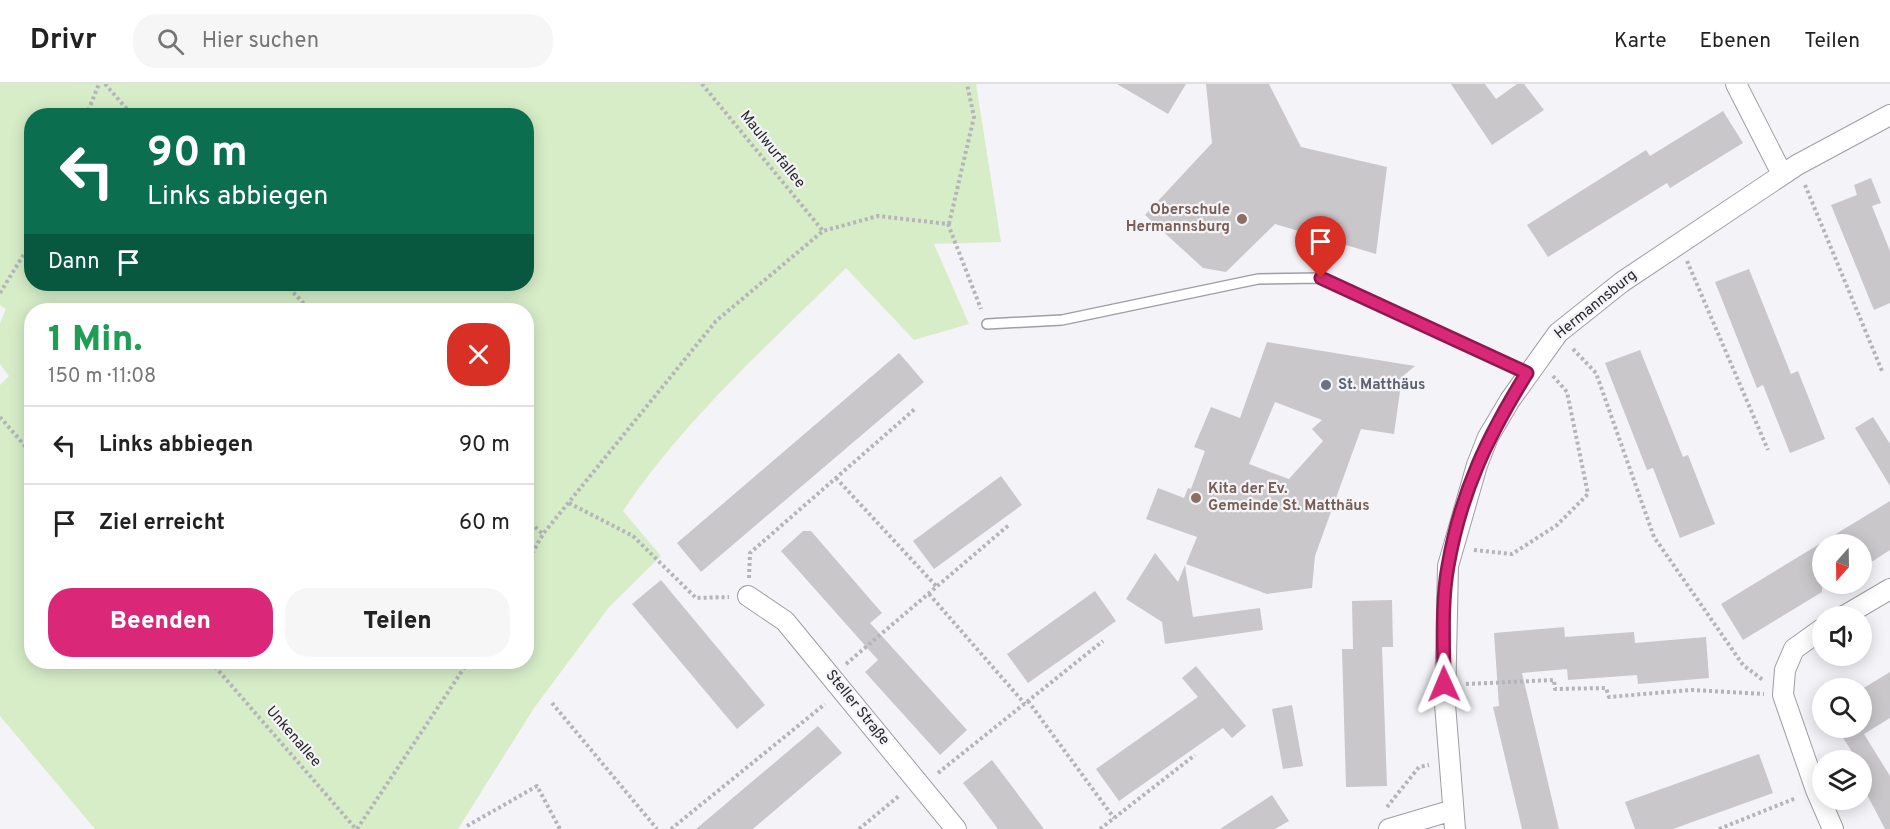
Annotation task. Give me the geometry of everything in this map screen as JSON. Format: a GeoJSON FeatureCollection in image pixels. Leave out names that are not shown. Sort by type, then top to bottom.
{"type":"FeatureCollection","features":[{"type":"Feature","properties":{"kind":"street"},"geometry":{"type":"LineString","coordinates":[[1736,84],[1789,170]]}},
{"type":"Feature","properties":{"kind":"street","name":"Hermannsburg"},"geometry":{"type":"LineString","coordinates":[[1454,820],[1448,763],[1444,684],[1445,599],[1453,547],[1465,498],[1488,437],[1533,365],[1558,333],[1622,282],[1679,241],[1789,170],[1890,115]]}},
{"type":"Feature","properties":{"kind":"street"},"geometry":{"type":"LineString","coordinates":[[1861,606],[1890,589]]}},
{"type":"Feature","properties":{"kind":"street","name":"Steller Straße"},"geometry":{"type":"LineString","coordinates":[[748,597],[785,621],[956,829]]}},
{"type":"Feature","properties":{"kind":"street"},"geometry":{"type":"LineString","coordinates":[[1812,636],[1794,649],[1785,670],[1783,694],[1812,778]]}},
{"type":"Feature","properties":{"kind":"street"},"geometry":{"type":"LineString","coordinates":[[1825,810],[1833,829]]}},
{"type":"Feature","properties":{"kind":"street"},"geometry":{"type":"LineString","coordinates":[[1389,829],[1454,820]]}},
{"type":"Feature","properties":{"kind":"lane"},"geometry":{"type":"LineString","coordinates":[[987,324],[1062,320],[1258,279],[1321,278],[1533,365]]}},
{"type":"Feature","properties":{"kind":"path"},"geometry":{"type":"LineString","coordinates":[[89,108],[99,84]]}},
{"type":"Feature","properties":{"kind":"path"},"geometry":{"type":"LineString","coordinates":[[105,84],[126,108]]}},
{"type":"Feature","properties":{"kind":"path","name":"Maulwurfallee"},"geometry":{"type":"LineString","coordinates":[[702,84],[823,231]]}},
{"type":"Feature","properties":{"kind":"path"},"geometry":{"type":"LineString","coordinates":[[968,84],[974,117],[948,224],[987,324]]}},
{"type":"Feature","properties":{"kind":"path"},"geometry":{"type":"LineString","coordinates":[[1789,170],[1882,371]]}},
{"type":"Feature","properties":{"kind":"path"},"geometry":{"type":"LineString","coordinates":[[534,550],[543,534],[716,321],[823,231],[878,216],[948,224]]}},
{"type":"Feature","properties":{"kind":"path"},"geometry":{"type":"LineString","coordinates":[[1679,241],[1768,450]]}},
{"type":"Feature","properties":{"kind":"path"},"geometry":{"type":"LineString","coordinates":[[0,293],[24,254]]}},
{"type":"Feature","properties":{"kind":"path"},"geometry":{"type":"LineString","coordinates":[[292,291],[303,303]]}},
{"type":"Feature","properties":{"kind":"path"},"geometry":{"type":"LineString","coordinates":[[1558,333],[1596,373],[1654,537],[1743,665],[1783,694]]}},
{"type":"Feature","properties":{"kind":"path"},"geometry":{"type":"LineString","coordinates":[[1453,547],[1512,554],[1557,525],[1588,494],[1567,392],[1533,365]]}},
{"type":"Feature","properties":{"kind":"path"},"geometry":{"type":"LineString","coordinates":[[569,503],[633,536],[696,598],[748,597],[750,553],[916,408]]}},
{"type":"Feature","properties":{"kind":"path"},"geometry":{"type":"LineString","coordinates":[[0,417],[24,445]]}},
{"type":"Feature","properties":{"kind":"path"},"geometry":{"type":"LineString","coordinates":[[836,478],[937,587]]}},
{"type":"Feature","properties":{"kind":"path"},"geometry":{"type":"LineString","coordinates":[[671,829],[837,683],[929,594],[1010,524]]}},
{"type":"Feature","properties":{"kind":"path"},"geometry":{"type":"LineString","coordinates":[[534,526],[543,534]]}},
{"type":"Feature","properties":{"kind":"path"},"geometry":{"type":"LineString","coordinates":[[929,594],[1027,702],[1114,818]]}},
{"type":"Feature","properties":{"kind":"path"},"geometry":{"type":"LineString","coordinates":[[859,829],[1027,702],[1103,641]]}},
{"type":"Feature","properties":{"kind":"path","name":"Unkenallee"},"geometry":{"type":"LineString","coordinates":[[218,669],[357,829]]}},
{"type":"Feature","properties":{"kind":"path"},"geometry":{"type":"LineString","coordinates":[[357,829],[463,669]]}},
{"type":"Feature","properties":{"kind":"path"},"geometry":{"type":"LineString","coordinates":[[1444,684],[1554,680],[1555,689],[1606,688],[1609,697],[1692,690],[1783,694]]}},
{"type":"Feature","properties":{"kind":"path"},"geometry":{"type":"LineString","coordinates":[[552,703],[657,829]]}},
{"type":"Feature","properties":{"kind":"path"},"geometry":{"type":"LineString","coordinates":[[1100,829],[1195,754]]}},
{"type":"Feature","properties":{"kind":"path"},"geometry":{"type":"LineString","coordinates":[[1389,829],[1386,807],[1419,766],[1448,763]]}},
{"type":"Feature","properties":{"kind":"path"},"geometry":{"type":"LineString","coordinates":[[467,826],[537,786],[560,829]]}},
{"type":"Feature","properties":{"kind":"path"},"geometry":{"type":"LineString","coordinates":[[1719,829],[1812,792]]}},
{"type":"Feature","properties":{"kind":"green space"},"geometry":{"type":"Polygon","coordinates":[[[0,84],[976,84],[1001,242],[934,244],[969,324],[914,340],[846,268],[700,414],[673,445],[623,511],[661,556],[610,606],[534,708],[458,829],[95,829],[0,716],[0,385],[9,376],[0,364],[0,323],[6,309],[0,305],[0,84]]]}},
{"type":"Feature","properties":{"kind":"building"},"geometry":{"type":"Polygon","coordinates":[[[1117,84],[1186,84],[1168,114],[1117,84]]]}},
{"type":"Feature","properties":{"kind":"building"},"geometry":{"type":"Polygon","coordinates":[[[1206,84],[1269,84],[1301,147],[1387,167],[1376,254],[1275,224],[1226,272],[1203,268],[1145,215],[1212,143],[1206,84]]]}},
{"type":"Feature","properties":{"kind":"building"},"geometry":{"type":"Polygon","coordinates":[[[1451,84],[1485,84],[1496,99],[1517,84],[1524,84],[1544,110],[1492,145],[1451,84]]]}},
{"type":"Feature","properties":{"kind":"building"},"geometry":{"type":"Polygon","coordinates":[[[1723,111],[1743,143],[1670,188],[1667,183],[1548,257],[1527,225],[1646,150],[1650,156],[1723,111]]]}},
{"type":"Feature","properties":{"kind":"building"},"geometry":{"type":"Polygon","coordinates":[[[1871,178],[1881,203],[1872,206],[1890,251],[1890,303],[1874,310],[1831,205],[1857,195],[1854,185],[1871,178]]]}},
{"type":"Feature","properties":{"kind":"building"},"geometry":{"type":"Polygon","coordinates":[[[1749,269],[1791,374],[1798,371],[1825,439],[1790,453],[1763,385],[1757,388],[1715,282],[1749,269]]]}},
{"type":"Feature","properties":{"kind":"building"},"geometry":{"type":"Polygon","coordinates":[[[1267,342],[1415,366],[1402,377],[1394,434],[1361,429],[1315,556],[1312,588],[1267,594],[1186,564],[1197,537],[1146,519],[1158,488],[1184,498],[1188,488],[1191,489],[1205,451],[1194,447],[1211,407],[1240,418],[1267,342]],[[1275,402],[1249,464],[1289,479],[1323,441],[1312,429],[1322,420],[1275,402]]]}},
{"type":"Feature","properties":{"kind":"building"},"geometry":{"type":"Polygon","coordinates":[[[1640,350],[1683,457],[1688,455],[1715,524],[1680,538],[1653,468],[1647,470],[1605,363],[1640,350]]]}},
{"type":"Feature","properties":{"kind":"building"},"geometry":{"type":"Polygon","coordinates":[[[899,353],[924,382],[701,572],[677,543],[899,353]]]}},
{"type":"Feature","properties":{"kind":"building"},"geometry":{"type":"Polygon","coordinates":[[[1873,417],[1890,444],[1890,486],[1855,428],[1873,417]]]}},
{"type":"Feature","properties":{"kind":"building"},"geometry":{"type":"Polygon","coordinates":[[[1001,476],[1022,505],[934,569],[913,541],[1001,476]]]}},
{"type":"Feature","properties":{"kind":"building"},"geometry":{"type":"Polygon","coordinates":[[[1890,501],[1890,550],[1872,562],[1872,534],[1836,534],[1890,501]]]}},
{"type":"Feature","properties":{"kind":"building"},"geometry":{"type":"Polygon","coordinates":[[[803,531],[811,531],[882,613],[870,623],[967,730],[940,755],[865,672],[878,660],[781,551],[803,531]]]}},
{"type":"Feature","properties":{"kind":"building"},"geometry":{"type":"Polygon","coordinates":[[[1812,549],[1812,594],[1819,594],[1743,640],[1721,604],[1812,549]]]}},
{"type":"Feature","properties":{"kind":"building"},"geometry":{"type":"Polygon","coordinates":[[[1155,553],[1178,582],[1185,565],[1193,617],[1260,608],[1263,630],[1165,644],[1162,622],[1126,599],[1155,553]]]}},
{"type":"Feature","properties":{"kind":"building"},"geometry":{"type":"Polygon","coordinates":[[[661,580],[765,705],[737,729],[632,604],[661,580]]]}},
{"type":"Feature","properties":{"kind":"building"},"geometry":{"type":"Polygon","coordinates":[[[1095,591],[1116,621],[1028,683],[1007,654],[1095,591]]]}},
{"type":"Feature","properties":{"kind":"building"},"geometry":{"type":"Polygon","coordinates":[[[1392,600],[1393,647],[1382,647],[1387,786],[1346,787],[1342,649],[1353,649],[1352,601],[1392,600]]]}},
{"type":"Feature","properties":{"kind":"building"},"geometry":{"type":"Polygon","coordinates":[[[1564,627],[1565,637],[1634,632],[1635,643],[1706,637],[1709,678],[1638,684],[1637,675],[1568,680],[1567,669],[1522,673],[1559,829],[1522,829],[1493,707],[1499,706],[1494,633],[1564,627]]]}},
{"type":"Feature","properties":{"kind":"building"},"geometry":{"type":"Polygon","coordinates":[[[1196,666],[1246,726],[1232,738],[1223,728],[1119,801],[1096,769],[1198,697],[1182,678],[1196,666]]]}},
{"type":"Feature","properties":{"kind":"building"},"geometry":{"type":"Polygon","coordinates":[[[1890,672],[1890,718],[1872,729],[1872,683],[1890,672]]]}},
{"type":"Feature","properties":{"kind":"building"},"geometry":{"type":"Polygon","coordinates":[[[1292,705],[1303,766],[1283,769],[1272,709],[1292,705]]]}},
{"type":"Feature","properties":{"kind":"building"},"geometry":{"type":"Polygon","coordinates":[[[818,726],[842,753],[753,829],[696,829],[818,726]]]}},
{"type":"Feature","properties":{"kind":"building"},"geometry":{"type":"Polygon","coordinates":[[[1843,738],[1866,738],[1890,776],[1890,829],[1885,829],[1872,804],[1872,750],[1851,750],[1843,738]]]}},
{"type":"Feature","properties":{"kind":"building"},"geometry":{"type":"Polygon","coordinates":[[[1759,754],[1773,793],[1673,829],[1635,829],[1625,802],[1759,754]]]}},
{"type":"Feature","properties":{"kind":"building"},"geometry":{"type":"Polygon","coordinates":[[[992,760],[1044,829],[998,829],[963,783],[992,760]]]}},
{"type":"Feature","properties":{"kind":"building"},"geometry":{"type":"Polygon","coordinates":[[[1272,795],[1289,821],[1275,829],[1220,829],[1272,795]]]}},
{"type":"Feature","properties":{"kind":"place","name":"Oberschule Hermannsburg"},"geometry":{"type":"Point","coordinates":[1242,219]}},
{"type":"Feature","properties":{"kind":"place","name":"St. Matthäus"},"geometry":{"type":"Point","coordinates":[1326,385]}},
{"type":"Feature","properties":{"kind":"place","name":"Kita der Ev. Gemeinde St. Matthäus"},"geometry":{"type":"Point","coordinates":[1196,498]}},
{"type":"Feature","properties":{"kind":"route"},"geometry":{"type":"LineString","coordinates":[[1321,278],[1527,373],[1488,437],[1465,498],[1448,566],[1445,599],[1444,684]]}}]}
